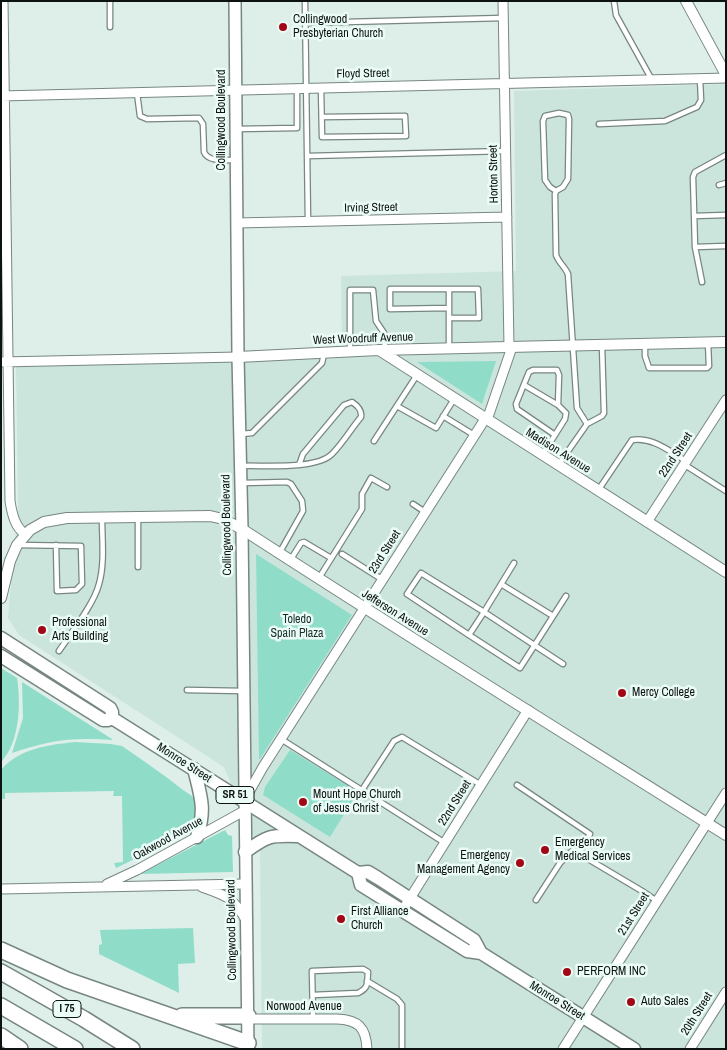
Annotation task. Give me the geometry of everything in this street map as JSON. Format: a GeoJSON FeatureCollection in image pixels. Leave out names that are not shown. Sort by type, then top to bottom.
{"type":"FeatureCollection","features":[{"type":"Feature","properties":{"kind":"highway"},"geometry":{"type":"LineString","coordinates":[[1,950],[67,980],[171,1016],[248,1046]]}},
{"type":"Feature","properties":{"kind":"highway","name":"I 75"},"geometry":{"type":"LineString","coordinates":[[1,972],[84,1019],[132,1049]]}},
{"type":"Feature","properties":{"kind":"highway","name":"I 75"},"geometry":{"type":"LineString","coordinates":[[1,1006],[74,1049]]}},
{"type":"Feature","properties":{"kind":"highway"},"geometry":{"type":"LineString","coordinates":[[171,1016],[248,1018]]}},
{"type":"Feature","properties":{"kind":"highway"},"geometry":{"type":"LineString","coordinates":[[1,1036],[20,1049]]}},
{"type":"Feature","properties":{"kind":"main road","name":"Collingwood Boulevard"},"geometry":{"type":"LineString","coordinates":[[235,1],[248,1046]]}},
{"type":"Feature","properties":{"kind":"main road","name":"Monroe Street"},"geometry":{"type":"LineString","coordinates":[[1,638],[110,708],[112,718]]}},
{"type":"Feature","properties":{"kind":"main road","name":"Monroe Street"},"geometry":{"type":"LineString","coordinates":[[1,656],[103,720],[112,718],[194,769],[244,806],[299,836],[358,873],[368,872],[474,940],[481,953]]}},
{"type":"Feature","properties":{"kind":"main road"},"geometry":{"type":"LineString","coordinates":[[194,769],[203,808],[203,817],[197,837]]}},
{"type":"Feature","properties":{"kind":"main road"},"geometry":{"type":"LineString","coordinates":[[245,852],[265,838],[299,836]]}},
{"type":"Feature","properties":{"kind":"main road","name":"Monroe Street"},"geometry":{"type":"LineString","coordinates":[[358,873],[361,885],[467,951],[481,953],[634,1049]]}},
{"type":"Feature","properties":{"kind":"street"},"geometry":{"type":"LineString","coordinates":[[1,598],[10,561],[17,545],[25,534],[20,530],[14,519],[10,501],[4,362],[3,1]]}},
{"type":"Feature","properties":{"kind":"street","name":"Horton Street"},"geometry":{"type":"LineString","coordinates":[[503,1],[510,347]]}},
{"type":"Feature","properties":{"kind":"street"},"geometry":{"type":"LineString","coordinates":[[686,1],[726,76]]}},
{"type":"Feature","properties":{"kind":"street","name":"Floyd Street"},"geometry":{"type":"LineString","coordinates":[[3,96],[700,79],[726,76]]}},
{"type":"Feature","properties":{"kind":"street","name":"Irving Street"},"geometry":{"type":"LineString","coordinates":[[237,224],[507,217]]}},
{"type":"Feature","properties":{"kind":"street","name":"West Woodruff Avenue"},"geometry":{"type":"LineString","coordinates":[[4,362],[238,357],[449,348],[726,342]]}},
{"type":"Feature","properties":{"kind":"street","name":"23rd Street"},"geometry":{"type":"LineString","coordinates":[[244,806],[281,739],[486,419],[510,347]]}},
{"type":"Feature","properties":{"kind":"street","name":"Madison Avenue"},"geometry":{"type":"LineString","coordinates":[[382,350],[454,399],[726,572]]}},
{"type":"Feature","properties":{"kind":"street","name":"22nd Street"},"geometry":{"type":"LineString","coordinates":[[647,522],[726,400]]}},
{"type":"Feature","properties":{"kind":"street","name":"Jefferson Avenue"},"geometry":{"type":"LineString","coordinates":[[25,534],[35,527],[54,520],[210,516],[223,519],[242,529],[364,609],[726,835]]}},
{"type":"Feature","properties":{"kind":"street","name":"22nd Street"},"geometry":{"type":"LineString","coordinates":[[402,911],[528,710]]}},
{"type":"Feature","properties":{"kind":"street","name":"21st Street"},"geometry":{"type":"LineString","coordinates":[[563,1049],[726,792]]}},
{"type":"Feature","properties":{"kind":"street","name":"Oakwood Avenue"},"geometry":{"type":"LineString","coordinates":[[103,886],[137,870],[197,837],[244,806]]}},
{"type":"Feature","properties":{"kind":"street","name":"Oakwood Avenue"},"geometry":{"type":"LineString","coordinates":[[195,884],[222,893],[228,897],[246,920]]}},
{"type":"Feature","properties":{"kind":"street","name":"Oakwood Avenue"},"geometry":{"type":"LineString","coordinates":[[1,889],[246,884]]}},
{"type":"Feature","properties":{"kind":"street","name":"20th Street"},"geometry":{"type":"LineString","coordinates":[[690,1049],[726,992]]}},
{"type":"Feature","properties":{"kind":"street","name":"Norwood Avenue"},"geometry":{"type":"LineString","coordinates":[[248,1018],[344,1019],[359,1025],[366,1036],[367,1049]]}},
{"type":"Feature","properties":{"kind":"lane"},"geometry":{"type":"LineString","coordinates":[[110,1],[110,27]]}},
{"type":"Feature","properties":{"kind":"lane"},"geometry":{"type":"LineString","coordinates":[[306,1],[308,222]]}},
{"type":"Feature","properties":{"kind":"lane"},"geometry":{"type":"LineString","coordinates":[[614,1],[616,15],[652,80]]}},
{"type":"Feature","properties":{"kind":"lane"},"geometry":{"type":"LineString","coordinates":[[306,24],[503,18]]}},
{"type":"Feature","properties":{"kind":"lane"},"geometry":{"type":"LineString","coordinates":[[599,124],[665,121],[697,107],[700,100],[700,79]]}},
{"type":"Feature","properties":{"kind":"lane"},"geometry":{"type":"LineString","coordinates":[[321,88],[322,137],[406,136],[405,116],[322,118]]}},
{"type":"Feature","properties":{"kind":"lane"},"geometry":{"type":"LineString","coordinates":[[297,89],[297,128]]}},
{"type":"Feature","properties":{"kind":"lane"},"geometry":{"type":"LineString","coordinates":[[137,93],[140,116],[147,119],[199,118],[203,124],[204,152],[206,156],[209,158],[236,160]]}},
{"type":"Feature","properties":{"kind":"lane"},"geometry":{"type":"LineString","coordinates":[[556,191],[545,180],[543,121],[545,116],[559,113],[568,114],[569,119],[568,179],[555,194],[556,255],[568,274],[576,408],[587,424]]}},
{"type":"Feature","properties":{"kind":"lane"},"geometry":{"type":"LineString","coordinates":[[236,129],[307,128]]}},
{"type":"Feature","properties":{"kind":"lane"},"geometry":{"type":"LineString","coordinates":[[308,156],[506,151]]}},
{"type":"Feature","properties":{"kind":"lane"},"geometry":{"type":"LineString","coordinates":[[702,282],[695,247],[693,177],[695,172],[726,155]]}},
{"type":"Feature","properties":{"kind":"lane"},"geometry":{"type":"LineString","coordinates":[[719,185],[726,183]]}},
{"type":"Feature","properties":{"kind":"lane"},"geometry":{"type":"LineString","coordinates":[[694,216],[726,215]]}},
{"type":"Feature","properties":{"kind":"lane"},"geometry":{"type":"LineString","coordinates":[[695,247],[726,246]]}},
{"type":"Feature","properties":{"kind":"lane"},"geometry":{"type":"LineString","coordinates":[[449,308],[390,309],[390,289],[478,288],[479,318],[449,318]]}},
{"type":"Feature","properties":{"kind":"lane"},"geometry":{"type":"LineString","coordinates":[[449,289],[449,348]]}},
{"type":"Feature","properties":{"kind":"lane"},"geometry":{"type":"LineString","coordinates":[[350,352],[350,290],[373,290],[376,321],[384,332],[382,350]]}},
{"type":"Feature","properties":{"kind":"lane"},"geometry":{"type":"LineString","coordinates":[[645,344],[647,365],[653,369],[707,368],[709,366],[708,342]]}},
{"type":"Feature","properties":{"kind":"lane"},"geometry":{"type":"LineString","coordinates":[[558,466],[587,424],[604,413],[602,345]]}},
{"type":"Feature","properties":{"kind":"lane"},"geometry":{"type":"LineString","coordinates":[[239,434],[252,433],[322,363],[325,353]]}},
{"type":"Feature","properties":{"kind":"lane"},"geometry":{"type":"LineString","coordinates":[[555,435],[517,408],[516,404],[529,372],[533,370],[557,370],[559,375],[558,405]]}},
{"type":"Feature","properties":{"kind":"lane"},"geometry":{"type":"LineString","coordinates":[[374,441],[417,375]]}},
{"type":"Feature","properties":{"kind":"lane"},"geometry":{"type":"LineString","coordinates":[[524,385],[558,405],[566,413],[566,419],[542,455]]}},
{"type":"Feature","properties":{"kind":"lane"},"geometry":{"type":"LineString","coordinates":[[397,406],[436,428],[454,399]]}},
{"type":"Feature","properties":{"kind":"lane"},"geometry":{"type":"LineString","coordinates":[[240,466],[299,465],[318,462],[331,455],[361,418],[362,413],[358,407],[352,402],[344,405],[303,454],[299,465]]}},
{"type":"Feature","properties":{"kind":"lane"},"geometry":{"type":"LineString","coordinates":[[443,416],[474,436]]}},
{"type":"Feature","properties":{"kind":"lane"},"geometry":{"type":"LineString","coordinates":[[598,491],[632,440],[641,439],[650,440],[726,491]]}},
{"type":"Feature","properties":{"kind":"lane"},"geometry":{"type":"LineString","coordinates":[[318,579],[362,509],[362,494],[371,478],[387,487]]}},
{"type":"Feature","properties":{"kind":"lane"},"geometry":{"type":"LineString","coordinates":[[240,483],[287,482],[291,484],[302,501],[303,511],[280,553]]}},
{"type":"Feature","properties":{"kind":"lane"},"geometry":{"type":"LineString","coordinates":[[413,504],[426,512]]}},
{"type":"Feature","properties":{"kind":"lane"},"geometry":{"type":"LineString","coordinates":[[138,517],[138,567]]}},
{"type":"Feature","properties":{"kind":"lane"},"geometry":{"type":"LineString","coordinates":[[59,651],[99,586],[102,573],[102,518]]}},
{"type":"Feature","properties":{"kind":"lane"},"geometry":{"type":"LineString","coordinates":[[290,560],[304,542],[330,558]]}},
{"type":"Feature","properties":{"kind":"lane"},"geometry":{"type":"LineString","coordinates":[[17,545],[56,545],[81,546],[82,584],[76,590],[57,592],[56,545]]}},
{"type":"Feature","properties":{"kind":"lane"},"geometry":{"type":"LineString","coordinates":[[342,554],[383,580]]}},
{"type":"Feature","properties":{"kind":"lane"},"geometry":{"type":"LineString","coordinates":[[469,635],[514,563]]}},
{"type":"Feature","properties":{"kind":"lane"},"geometry":{"type":"LineString","coordinates":[[562,664],[535,645],[484,612],[421,573],[408,594],[520,668],[535,645],[566,596]]}},
{"type":"Feature","properties":{"kind":"lane"},"geometry":{"type":"LineString","coordinates":[[501,584],[553,616]]}},
{"type":"Feature","properties":{"kind":"lane"},"geometry":{"type":"LineString","coordinates":[[187,690],[243,691]]}},
{"type":"Feature","properties":{"kind":"lane"},"geometry":{"type":"LineString","coordinates":[[362,790],[394,741],[402,737],[481,786]]}},
{"type":"Feature","properties":{"kind":"lane"},"geometry":{"type":"LineString","coordinates":[[281,739],[444,843]]}},
{"type":"Feature","properties":{"kind":"lane"},"geometry":{"type":"LineString","coordinates":[[517,785],[590,834],[579,852]]}},
{"type":"Feature","properties":{"kind":"lane"},"geometry":{"type":"LineString","coordinates":[[536,900],[560,863],[574,850],[657,901]]}},
{"type":"Feature","properties":{"kind":"lane"},"geometry":{"type":"LineString","coordinates":[[313,995],[358,994],[365,990],[368,972],[363,969],[312,971],[313,1019]]}},
{"type":"Feature","properties":{"kind":"lane"},"geometry":{"type":"LineString","coordinates":[[367,981],[397,999],[402,1005],[402,1049]]}},
{"type":"Feature","properties":{"kind":"shaded area"},"geometry":{"type":"Polygon","coordinates":[[[726,84],[726,1049],[262,1049],[260,851],[224,767],[19,635],[8,618],[18,506],[16,367],[342,358],[341,276],[516,271],[514,91],[726,84]]]}},
{"type":"Feature","properties":{"kind":"green space"},"geometry":{"type":"Polygon","coordinates":[[[496,361],[482,404],[417,362],[496,361]]]}},
{"type":"Feature","properties":{"kind":"green space","name":"Toledo Spain Plaza"},"geometry":{"type":"Polygon","coordinates":[[[256,554],[352,615],[260,759],[259,759],[256,554]]]}},
{"type":"Feature","properties":{"kind":"green space"},"geometry":{"type":"Polygon","coordinates":[[[1,668],[17,678],[19,710],[12,744],[1,762],[1,668]]]}},
{"type":"Feature","properties":{"kind":"green space"},"geometry":{"type":"Polygon","coordinates":[[[22,682],[112,740],[61,740],[12,753],[23,718],[22,682]]]}},
{"type":"Feature","properties":{"kind":"green space"},"geometry":{"type":"Polygon","coordinates":[[[75,742],[122,746],[191,795],[196,801],[197,812],[188,832],[116,868],[114,863],[123,862],[122,796],[113,796],[114,791],[5,793],[5,799],[1,799],[1,770],[9,763],[26,752],[35,749],[75,742]]]}},
{"type":"Feature","properties":{"kind":"green space"},"geometry":{"type":"Polygon","coordinates":[[[290,750],[358,792],[330,837],[263,795],[265,787],[290,750]]]}},
{"type":"Feature","properties":{"kind":"green space"},"geometry":{"type":"Polygon","coordinates":[[[225,830],[228,835],[232,836],[233,872],[140,874],[225,830]]]}},
{"type":"Feature","properties":{"kind":"green space"},"geometry":{"type":"Polygon","coordinates":[[[193,928],[195,963],[178,964],[179,993],[99,954],[99,945],[102,944],[100,930],[193,928]]]}},
{"type":"Feature","properties":{"kind":"place","name":"Collingwood Presbyterian Church"},"geometry":{"type":"Point","coordinates":[283,27]}},
{"type":"Feature","properties":{"kind":"place","name":"Professional Arts Building"},"geometry":{"type":"Point","coordinates":[42,630]}},
{"type":"Feature","properties":{"kind":"place","name":"Mercy College"},"geometry":{"type":"Point","coordinates":[622,693]}},
{"type":"Feature","properties":{"kind":"place","name":"Mount Hope Church of Jesus Christ"},"geometry":{"type":"Point","coordinates":[303,802]}},
{"type":"Feature","properties":{"kind":"place","name":"Emergency Medical Services"},"geometry":{"type":"Point","coordinates":[545,850]}},
{"type":"Feature","properties":{"kind":"place","name":"Emergency Management Agency"},"geometry":{"type":"Point","coordinates":[520,863]}},
{"type":"Feature","properties":{"kind":"place","name":"First Alliance Church"},"geometry":{"type":"Point","coordinates":[341,919]}},
{"type":"Feature","properties":{"kind":"place","name":"PERFORM INC"},"geometry":{"type":"Point","coordinates":[567,972]}},
{"type":"Feature","properties":{"kind":"place","name":"Auto Sales"},"geometry":{"type":"Point","coordinates":[631,1002]}}]}
